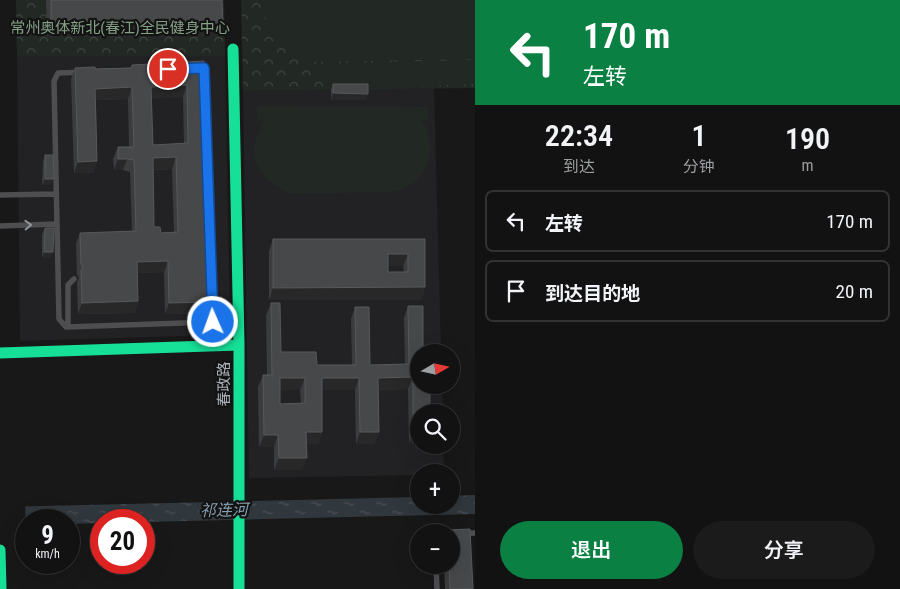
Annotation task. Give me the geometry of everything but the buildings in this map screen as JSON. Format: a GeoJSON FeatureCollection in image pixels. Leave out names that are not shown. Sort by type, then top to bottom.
{"type":"FeatureCollection","features":[{"type":"Feature","properties":{"kind":"street","name":"春政路"},"geometry":{"type":"LineString","coordinates":[[233,49],[239,345],[239,589]]}},
{"type":"Feature","properties":{"kind":"street"},"geometry":{"type":"LineString","coordinates":[[0,353],[239,345]]}},
{"type":"Feature","properties":{"kind":"street"},"geometry":{"type":"LineString","coordinates":[[0,550],[1,589]]}},
{"type":"Feature","properties":{"kind":"lane"},"geometry":{"type":"LineString","coordinates":[[204,68],[213,322],[66,326],[59,319],[56,194],[54,81],[58,73],[204,68]]}},
{"type":"Feature","properties":{"kind":"lane"},"geometry":{"type":"LineString","coordinates":[[0,195],[56,194]]}},
{"type":"Feature","properties":{"kind":"lane"},"geometry":{"type":"LineString","coordinates":[[0,226],[57,224]]}},
{"type":"Feature","properties":{"kind":"lane"},"geometry":{"type":"LineString","coordinates":[[68,327],[68,285],[74,279]]}},
{"type":"Feature","properties":{"kind":"lane"},"geometry":{"type":"LineString","coordinates":[[460,534],[475,533]]}},
{"type":"Feature","properties":{"kind":"lane"},"geometry":{"type":"LineString","coordinates":[[436,574],[437,589]]}},
{"type":"Feature","properties":{"kind":"shaded area"},"geometry":{"type":"Polygon","coordinates":[[[17,56],[225,56],[230,323],[217,335],[20,341],[17,56]]]}},
{"type":"Feature","properties":{"kind":"shaded area"},"geometry":{"type":"Polygon","coordinates":[[[434,88],[441,344],[410,344],[410,394],[442,394],[443,404],[410,404],[410,454],[443,454],[444,464],[410,464],[410,475],[249,478],[243,91],[434,88]]]}},
{"type":"Feature","properties":{"kind":"green space","name":"常州奥体新北(春江)全民健身中心"},"geometry":{"type":"Polygon","coordinates":[[[16,0],[224,0],[225,56],[17,56],[16,0]]]}},
{"type":"Feature","properties":{"kind":"green space","name":"常州奥体新北(春江)全民健身中心"},"geometry":{"type":"Polygon","coordinates":[[[241,0],[475,0],[475,88],[243,91],[241,0]]]}},
{"type":"Feature","properties":{"kind":"green space"},"geometry":{"type":"Polygon","coordinates":[[[261,0],[475,0],[475,56],[465,59],[318,62],[306,60],[288,49],[269,26],[261,0]]]}},
{"type":"Feature","properties":{"kind":"green space"},"geometry":{"type":"Polygon","coordinates":[[[475,60],[475,84],[326,89],[325,64],[475,60]]]}},
{"type":"Feature","properties":{"kind":"green space"},"geometry":{"type":"Polygon","coordinates":[[[257,106],[429,107],[428,120],[421,120],[428,130],[430,156],[425,169],[416,181],[402,190],[389,192],[292,194],[266,178],[255,159],[254,147],[264,121],[257,120],[257,106]]]}},
{"type":"Feature","properties":{"kind":"water","name":"祁连河"},"geometry":{"type":"Polygon","coordinates":[[[475,495],[475,514],[155,522],[155,509],[90,509],[90,523],[80,524],[80,509],[15,509],[15,517],[0,507],[410,497],[410,514],[460,514],[460,496],[475,495]]]}},
{"type":"Feature","properties":{"kind":"pier"},"geometry":{"type":"Polygon","coordinates":[[[0,504],[25,504],[25,509],[15,509],[15,528],[0,529],[0,504]]]}},
{"type":"Feature","properties":{"kind":"traffic: fast"},"geometry":{"type":"LineString","coordinates":[[233,49],[239,345],[239,589]]}},
{"type":"Feature","properties":{"kind":"traffic: fast"},"geometry":{"type":"LineString","coordinates":[[0,353],[239,345]]}},
{"type":"Feature","properties":{"kind":"traffic: fast"},"geometry":{"type":"LineString","coordinates":[[0,550],[1,589]]}},
{"type":"Feature","properties":{"kind":"route"},"geometry":{"type":"LineString","coordinates":[[168,69],[204,68],[213,322]]}}]}
